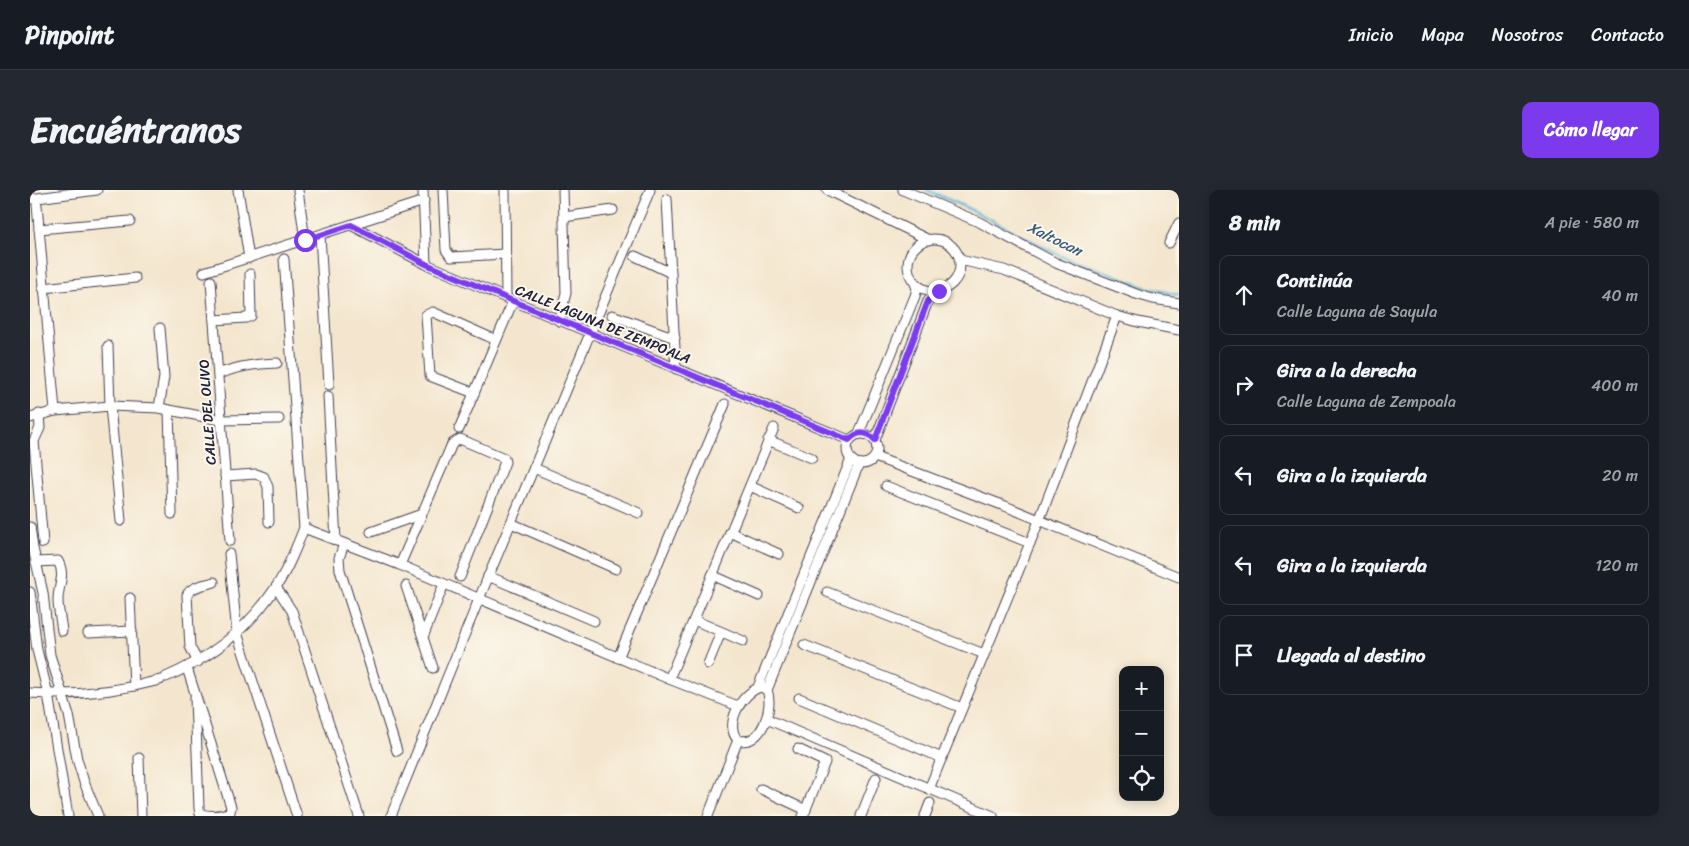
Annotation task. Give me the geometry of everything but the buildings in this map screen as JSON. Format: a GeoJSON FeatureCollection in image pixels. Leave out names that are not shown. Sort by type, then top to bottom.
{"type":"FeatureCollection","features":[{"type":"Feature","properties":{"kind":"street"},"geometry":{"type":"LineString","coordinates":[[55,411],[39,229],[33,202],[97,190]]}},
{"type":"Feature","properties":{"kind":"street"},"geometry":{"type":"LineString","coordinates":[[238,190],[250,258]]}},
{"type":"Feature","properties":{"kind":"street"},"geometry":{"type":"LineString","coordinates":[[298,190],[305,240]]}},
{"type":"Feature","properties":{"kind":"street"},"geometry":{"type":"LineString","coordinates":[[423,190],[426,264]]}},
{"type":"Feature","properties":{"kind":"street"},"geometry":{"type":"LineString","coordinates":[[443,190],[446,250],[448,254],[451,257],[505,254]]}},
{"type":"Feature","properties":{"kind":"street"},"geometry":{"type":"LineString","coordinates":[[459,430],[496,340],[509,300],[505,254],[504,190]]}},
{"type":"Feature","properties":{"kind":"street"},"geometry":{"type":"LineString","coordinates":[[560,321],[566,292],[563,190]]}},
{"type":"Feature","properties":{"kind":"street"},"geometry":{"type":"LineString","coordinates":[[391,816],[488,576],[650,190]]}},
{"type":"Feature","properties":{"kind":"street"},"geometry":{"type":"LineString","coordinates":[[827,190],[929,240],[942,240],[958,253],[960,260],[959,273],[956,280],[946,289],[939,291],[927,290],[915,283]]}},
{"type":"Feature","properties":{"kind":"street"},"geometry":{"type":"LineString","coordinates":[[903,190],[979,222],[1056,263],[1136,294],[1152,299],[1179,303]]}},
{"type":"Feature","properties":{"kind":"street"},"geometry":{"type":"LineString","coordinates":[[668,199],[676,369]]}},
{"type":"Feature","properties":{"kind":"street"},"geometry":{"type":"LineString","coordinates":[[204,272],[424,202]]}},
{"type":"Feature","properties":{"kind":"street"},"geometry":{"type":"LineString","coordinates":[[564,218],[613,210]]}},
{"type":"Feature","properties":{"kind":"street"},"geometry":{"type":"LineString","coordinates":[[39,229],[130,221]]}},
{"type":"Feature","properties":{"kind":"street"},"geometry":{"type":"LineString","coordinates":[[1169,244],[1179,223]]}},
{"type":"Feature","properties":{"kind":"street","name":"CALLE LAGUNA DE ZEMPOALA"},"geometry":{"type":"LineString","coordinates":[[351,225],[426,264],[509,300],[849,440]]}},
{"type":"Feature","properties":{"kind":"street"},"geometry":{"type":"LineString","coordinates":[[320,235],[329,385]]}},
{"type":"Feature","properties":{"kind":"street"},"geometry":{"type":"LineString","coordinates":[[859,433],[915,296],[917,289],[909,271],[910,258],[917,246],[929,240]]}},
{"type":"Feature","properties":{"kind":"street"},"geometry":{"type":"LineString","coordinates":[[636,256],[671,273]]}},
{"type":"Feature","properties":{"kind":"street"},"geometry":{"type":"LineString","coordinates":[[30,692],[48,694],[134,686],[163,678],[187,668],[237,633],[258,611],[276,587],[304,528],[284,259]]}},
{"type":"Feature","properties":{"kind":"street"},"geometry":{"type":"LineString","coordinates":[[960,260],[1004,270],[1118,316],[1179,330]]}},
{"type":"Feature","properties":{"kind":"street"},"geometry":{"type":"LineString","coordinates":[[214,320],[251,316],[250,274]]}},
{"type":"Feature","properties":{"kind":"street"},"geometry":{"type":"LineString","coordinates":[[43,288],[135,278]]}},
{"type":"Feature","properties":{"kind":"street","name":"CALLE DEL OLIVO"},"geometry":{"type":"LineString","coordinates":[[211,281],[230,541]]}},
{"type":"Feature","properties":{"kind":"street"},"geometry":{"type":"LineString","coordinates":[[875,440],[871,436],[859,433],[849,440],[847,452],[855,461],[870,462],[875,457],[877,452],[875,440],[928,301],[939,291]]}},
{"type":"Feature","properties":{"kind":"street"},"geometry":{"type":"LineString","coordinates":[[474,393],[430,376],[426,315],[433,312],[496,340]]}},
{"type":"Feature","properties":{"kind":"street"},"geometry":{"type":"LineString","coordinates":[[612,315],[675,338]]}},
{"type":"Feature","properties":{"kind":"street"},"geometry":{"type":"LineString","coordinates":[[929,789],[1039,521],[1118,316]]}},
{"type":"Feature","properties":{"kind":"street"},"geometry":{"type":"LineString","coordinates":[[160,328],[172,514]]}},
{"type":"Feature","properties":{"kind":"street"},"geometry":{"type":"LineString","coordinates":[[108,346],[110,406],[121,521]]}},
{"type":"Feature","properties":{"kind":"street"},"geometry":{"type":"LineString","coordinates":[[218,374],[234,367],[277,363]]}},
{"type":"Feature","properties":{"kind":"street"},"geometry":{"type":"LineString","coordinates":[[328,396],[340,542],[340,570],[397,751]]}},
{"type":"Feature","properties":{"kind":"street"},"geometry":{"type":"LineString","coordinates":[[618,658],[725,404]]}},
{"type":"Feature","properties":{"kind":"street"},"geometry":{"type":"LineString","coordinates":[[43,543],[34,441],[40,428],[34,416],[55,411],[110,406],[164,409],[221,420],[279,419]]}},
{"type":"Feature","properties":{"kind":"street"},"geometry":{"type":"LineString","coordinates":[[669,679],[774,428]]}},
{"type":"Feature","properties":{"kind":"street"},"geometry":{"type":"LineString","coordinates":[[400,565],[452,444],[460,439],[504,458],[504,466],[460,577]]}},
{"type":"Feature","properties":{"kind":"street"},"geometry":{"type":"LineString","coordinates":[[768,440],[812,458]]}},
{"type":"Feature","properties":{"kind":"street"},"geometry":{"type":"LineString","coordinates":[[875,457],[1005,506],[1179,577]]}},
{"type":"Feature","properties":{"kind":"street"},"geometry":{"type":"LineString","coordinates":[[763,689],[748,692],[738,706],[733,732],[738,740],[742,742],[755,736],[767,719],[770,704],[763,689],[855,461]]}},
{"type":"Feature","properties":{"kind":"street"},"geometry":{"type":"LineString","coordinates":[[534,468],[639,513]]}},
{"type":"Feature","properties":{"kind":"street"},"geometry":{"type":"LineString","coordinates":[[225,476],[256,474],[264,477],[268,487],[269,522]]}},
{"type":"Feature","properties":{"kind":"street"},"geometry":{"type":"LineString","coordinates":[[750,486],[799,508]]}},
{"type":"Feature","properties":{"kind":"street"},"geometry":{"type":"LineString","coordinates":[[886,486],[1030,543]]}},
{"type":"Feature","properties":{"kind":"street"},"geometry":{"type":"LineString","coordinates":[[371,532],[422,514]]}},
{"type":"Feature","properties":{"kind":"street"},"geometry":{"type":"LineString","coordinates":[[511,523],[616,568]]}},
{"type":"Feature","properties":{"kind":"street"},"geometry":{"type":"LineString","coordinates":[[30,528],[44,593],[50,655],[69,715],[77,759],[98,816]]}},
{"type":"Feature","properties":{"kind":"street"},"geometry":{"type":"LineString","coordinates":[[304,528],[400,565],[618,658],[738,706]]}},
{"type":"Feature","properties":{"kind":"street"},"geometry":{"type":"LineString","coordinates":[[730,532],[780,554]]}},
{"type":"Feature","properties":{"kind":"street"},"geometry":{"type":"LineString","coordinates":[[230,554],[237,633],[297,816]]}},
{"type":"Feature","properties":{"kind":"street"},"geometry":{"type":"LineString","coordinates":[[36,562],[58,561],[61,567],[62,580],[58,601],[62,631]]}},
{"type":"Feature","properties":{"kind":"street"},"geometry":{"type":"LineString","coordinates":[[712,575],[759,596]]}},
{"type":"Feature","properties":{"kind":"street"},"geometry":{"type":"LineString","coordinates":[[488,576],[594,621]]}},
{"type":"Feature","properties":{"kind":"street"},"geometry":{"type":"LineString","coordinates":[[198,662],[190,647],[187,595],[188,591],[192,589],[214,582]]}},
{"type":"Feature","properties":{"kind":"street"},"geometry":{"type":"LineString","coordinates":[[423,637],[444,584]]}},
{"type":"Feature","properties":{"kind":"street"},"geometry":{"type":"LineString","coordinates":[[406,586],[433,668]]}},
{"type":"Feature","properties":{"kind":"street"},"geometry":{"type":"LineString","coordinates":[[276,587],[292,611],[359,816]]}},
{"type":"Feature","properties":{"kind":"street"},"geometry":{"type":"LineString","coordinates":[[30,592],[37,650],[48,694],[68,816]]}},
{"type":"Feature","properties":{"kind":"street"},"geometry":{"type":"LineString","coordinates":[[827,592],[984,654]]}},
{"type":"Feature","properties":{"kind":"street"},"geometry":{"type":"LineString","coordinates":[[130,598],[134,686]]}},
{"type":"Feature","properties":{"kind":"street"},"geometry":{"type":"LineString","coordinates":[[694,620],[743,641]]}},
{"type":"Feature","properties":{"kind":"street"},"geometry":{"type":"LineString","coordinates":[[88,632],[132,631]]}},
{"type":"Feature","properties":{"kind":"street"},"geometry":{"type":"LineString","coordinates":[[708,664],[721,632]]}},
{"type":"Feature","properties":{"kind":"street"},"geometry":{"type":"LineString","coordinates":[[804,645],[962,708]]}},
{"type":"Feature","properties":{"kind":"street"},"geometry":{"type":"LineString","coordinates":[[187,668],[231,807],[230,812],[225,814],[205,816],[200,814],[195,697]]}},
{"type":"Feature","properties":{"kind":"street"},"geometry":{"type":"LineString","coordinates":[[799,698],[942,758]]}},
{"type":"Feature","properties":{"kind":"street"},"geometry":{"type":"LineString","coordinates":[[767,719],[988,815]]}},
{"type":"Feature","properties":{"kind":"street"},"geometry":{"type":"LineString","coordinates":[[708,816],[738,740]]}},
{"type":"Feature","properties":{"kind":"street"},"geometry":{"type":"LineString","coordinates":[[761,789],[805,813],[825,762],[798,749]]}},
{"type":"Feature","properties":{"kind":"street"},"geometry":{"type":"LineString","coordinates":[[139,758],[141,816]]}},
{"type":"Feature","properties":{"kind":"street"},"geometry":{"type":"LineString","coordinates":[[861,816],[876,778]]}},
{"type":"Feature","properties":{"kind":"street"},"geometry":{"type":"LineString","coordinates":[[925,816],[930,803]]}},
{"type":"Feature","properties":{"kind":"waterway","name":"Xaltocan"},"geometry":{"type":"LineString","coordinates":[[927,190],[976,212],[1061,256],[1144,287],[1179,295]]}},
{"type":"Feature","properties":{"kind":"route"},"geometry":{"type":"LineString","coordinates":[[305,240],[351,225],[426,264],[589,334],[849,440],[859,433],[865,433],[875,440],[928,301],[939,291]]}}]}
